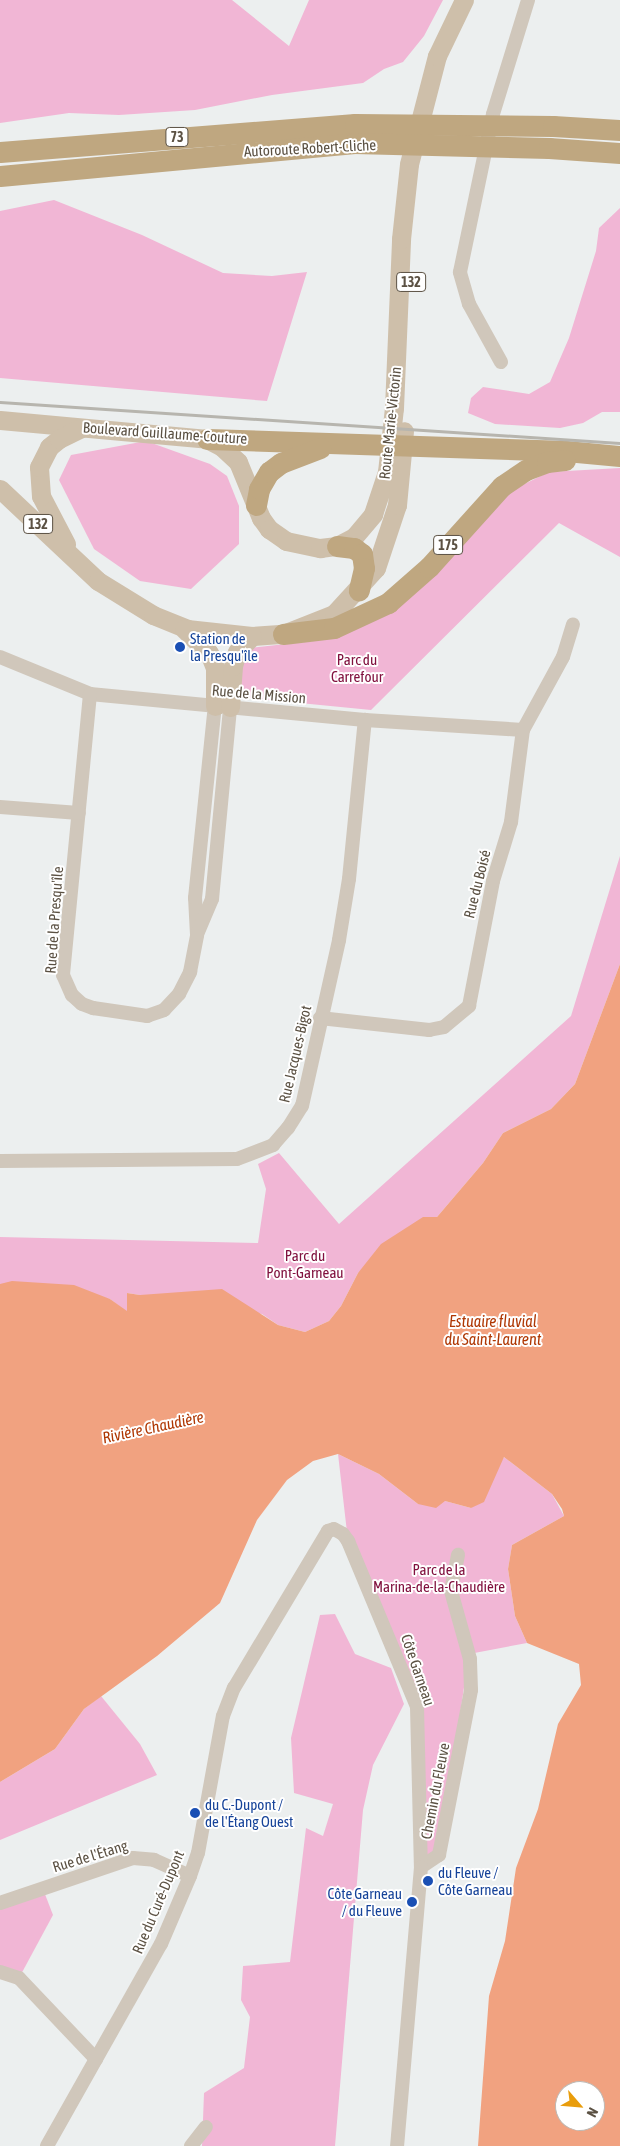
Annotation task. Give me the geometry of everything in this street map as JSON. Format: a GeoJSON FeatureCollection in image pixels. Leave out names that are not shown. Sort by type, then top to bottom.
{"type":"FeatureCollection","features":[{"type":"Feature","properties":{"kind":"highway","name":"Autoroute Robert-Cliche"},"geometry":{"type":"LineString","coordinates":[[0,152],[553,126],[620,130]]}},
{"type":"Feature","properties":{"kind":"highway","name":"Autoroute Robert-Cliche"},"geometry":{"type":"LineString","coordinates":[[0,176],[354,134],[620,153]]}},
{"type":"Feature","properties":{"kind":"highway","name":"Boulevard Guillaume-Couture"},"geometry":{"type":"LineString","coordinates":[[207,439],[330,445]]}},
{"type":"Feature","properties":{"kind":"highway"},"geometry":{"type":"LineString","coordinates":[[256,505],[258,490],[269,472],[281,463],[330,445]]}},
{"type":"Feature","properties":{"kind":"highway","name":"175"},"geometry":{"type":"LineString","coordinates":[[330,445],[566,451],[615,456]]}},
{"type":"Feature","properties":{"kind":"highway","name":"175"},"geometry":{"type":"LineString","coordinates":[[283,634],[334,628],[388,603],[429,567],[502,486],[526,470],[547,462],[615,456]]}},
{"type":"Feature","properties":{"kind":"highway"},"geometry":{"type":"LineString","coordinates":[[337,546],[354,548],[362,554],[364,568],[359,590]]}},
{"type":"Feature","properties":{"kind":"main road","name":"Route Marie-Victorin"},"geometry":{"type":"LineString","coordinates":[[207,439],[222,447],[238,462],[256,505],[269,529],[286,541],[311,548],[337,546],[354,537],[373,514],[387,472],[394,408],[401,239],[409,164],[437,56],[464,0]]}},
{"type":"Feature","properties":{"kind":"main road","name":"Route Marie-Victorin"},"geometry":{"type":"LineString","coordinates":[[283,634],[334,614],[359,590],[376,568],[386,546],[400,485],[412,242],[427,98]]}},
{"type":"Feature","properties":{"kind":"main road","name":"Boulevard Guillaume-Couture"},"geometry":{"type":"LineString","coordinates":[[0,420],[207,439]]}},
{"type":"Feature","properties":{"kind":"main road"},"geometry":{"type":"LineString","coordinates":[[76,560],[41,496],[38,475],[42,458],[50,447],[59,439],[83,427]]}},
{"type":"Feature","properties":{"kind":"main road","name":"132"},"geometry":{"type":"LineString","coordinates":[[0,489],[76,560],[126,600],[184,629],[252,636],[283,634]]}},
{"type":"Feature","properties":{"kind":"main road"},"geometry":{"type":"LineString","coordinates":[[184,629],[209,653],[215,668],[222,707]]}},
{"type":"Feature","properties":{"kind":"main road"},"geometry":{"type":"LineString","coordinates":[[222,707],[237,652],[252,636]]}},
{"type":"Feature","properties":{"kind":"street"},"geometry":{"type":"LineString","coordinates":[[500,362],[469,304],[460,272],[493,114],[528,0]]}},
{"type":"Feature","properties":{"kind":"street","name":"Rue du Boisé"},"geometry":{"type":"LineString","coordinates":[[320,1018],[429,1030],[444,1027],[469,1006],[486,909],[511,822],[523,730],[563,657],[573,625]]}},
{"type":"Feature","properties":{"kind":"street","name":"Rue de la Mission"},"geometry":{"type":"LineString","coordinates":[[0,657],[90,694],[365,720],[523,730]]}},
{"type":"Feature","properties":{"kind":"street","name":"Rue de la Presqu'île"},"geometry":{"type":"LineString","coordinates":[[90,694],[63,975],[72,995],[93,1008],[147,1016],[164,1010],[179,994],[190,972],[197,935],[212,899],[222,707]]}},
{"type":"Feature","properties":{"kind":"street","name":"Rue Jacques-Bigot"},"geometry":{"type":"LineString","coordinates":[[0,1161],[237,1158],[257,1153],[273,1145],[302,1106],[320,1018],[339,940],[349,879],[365,720]]}},
{"type":"Feature","properties":{"kind":"street"},"geometry":{"type":"LineString","coordinates":[[0,807],[79,813]]}},
{"type":"Feature","properties":{"kind":"street","name":"Côte Garneau"},"geometry":{"type":"LineString","coordinates":[[334,1529],[343,1534],[348,1541],[417,1707],[421,1867]]}},
{"type":"Feature","properties":{"kind":"street","name":"Rue du Curé-Dupont"},"geometry":{"type":"LineString","coordinates":[[47,2146],[161,1944],[190,1876],[198,1853],[223,1716],[234,1688],[323,1538],[328,1531],[334,1529]]}},
{"type":"Feature","properties":{"kind":"street","name":"Chemin du Fleuve"},"geometry":{"type":"LineString","coordinates":[[421,1867],[439,1855],[471,1690],[470,1659],[451,1591],[458,1555]]}},
{"type":"Feature","properties":{"kind":"street","name":"Rue de l'Étang"},"geometry":{"type":"LineString","coordinates":[[0,1903],[133,1858],[154,1860],[190,1876]]}},
{"type":"Feature","properties":{"kind":"street"},"geometry":{"type":"LineString","coordinates":[[398,2146],[421,1867]]}},
{"type":"Feature","properties":{"kind":"street"},"geometry":{"type":"LineString","coordinates":[[0,1972],[19,1978],[96,2060]]}},
{"type":"Feature","properties":{"kind":"street"},"geometry":{"type":"LineString","coordinates":[[191,2146],[206,2128]]}},
{"type":"Feature","properties":{"kind":"green space"},"geometry":{"type":"Polygon","coordinates":[[[0,0],[232,0],[289,46],[309,0],[443,0],[424,36],[403,62],[384,69],[363,83],[272,95],[195,110],[119,115],[69,113],[0,123],[0,0]]]}},
{"type":"Feature","properties":{"kind":"green space"},"geometry":{"type":"Polygon","coordinates":[[[54,200],[142,235],[223,273],[272,276],[307,272],[267,401],[0,378],[0,211],[54,200]]]}},
{"type":"Feature","properties":{"kind":"green space"},"geometry":{"type":"Polygon","coordinates":[[[620,208],[620,412],[602,412],[583,423],[560,428],[495,424],[468,413],[471,398],[483,387],[529,394],[550,382],[569,338],[596,251],[599,228],[620,208]]]}},
{"type":"Feature","properties":{"kind":"green space"},"geometry":{"type":"Polygon","coordinates":[[[146,441],[210,464],[227,476],[239,506],[239,544],[191,589],[140,581],[94,549],[59,480],[71,455],[146,441]]]}},
{"type":"Feature","properties":{"kind":"green space","name":"Parc du Carrefour"},"geometry":{"type":"Polygon","coordinates":[[[620,468],[620,557],[559,523],[371,710],[240,697],[237,667],[250,648],[313,641],[343,631],[504,494],[549,472],[620,468]]]}},
{"type":"Feature","properties":{"kind":"green space","name":"Parc du Pont-Garneau"},"geometry":{"type":"Polygon","coordinates":[[[620,856],[620,964],[575,1084],[551,1109],[503,1133],[483,1163],[437,1217],[358,1273],[341,1306],[329,1321],[305,1332],[278,1325],[262,1314],[127,1293],[127,1312],[110,1299],[0,1284],[0,1237],[258,1243],[266,1189],[258,1164],[279,1153],[339,1224],[571,1016],[620,856]]]}},
{"type":"Feature","properties":{"kind":"green space","name":"Parc de la Marina-de-la-Chaudière"},"geometry":{"type":"Polygon","coordinates":[[[338,1454],[379,1474],[418,1504],[445,1501],[471,1508],[504,1457],[552,1494],[564,1516],[512,1545],[508,1569],[515,1616],[527,1643],[469,1654],[439,1855],[421,1867],[417,1707],[348,1541],[338,1454]]]}},
{"type":"Feature","properties":{"kind":"green space"},"geometry":{"type":"Polygon","coordinates":[[[335,1614],[355,1654],[391,1668],[404,1704],[373,1765],[363,1810],[335,2146],[202,2146],[204,2093],[244,2068],[250,2017],[241,2000],[243,1966],[290,1962],[306,1828],[323,1836],[333,1804],[294,1793],[291,1738],[320,1615],[335,1614]]]}},
{"type":"Feature","properties":{"kind":"green space"},"geometry":{"type":"Polygon","coordinates":[[[101,1696],[140,1744],[157,1775],[0,1840],[0,1782],[55,1749],[84,1709],[101,1696]]]}},
{"type":"Feature","properties":{"kind":"green space"},"geometry":{"type":"Polygon","coordinates":[[[43,1889],[53,1915],[19,1978],[0,1972],[0,1903],[43,1889]]]}},
{"type":"Feature","properties":{"kind":"water"},"geometry":{"type":"Polygon","coordinates":[[[620,964],[620,2146],[478,2146],[489,1996],[505,1941],[516,1868],[538,1809],[558,1724],[581,1685],[579,1664],[527,1643],[515,1616],[508,1569],[512,1545],[564,1516],[562,1509],[552,1494],[504,1457],[484,1502],[471,1508],[445,1501],[436,1508],[418,1504],[379,1474],[338,1454],[313,1461],[287,1480],[257,1520],[220,1603],[157,1656],[84,1709],[55,1749],[0,1782],[0,1284],[12,1281],[74,1285],[110,1299],[127,1311],[127,1293],[140,1295],[222,1289],[278,1325],[305,1332],[329,1321],[341,1306],[358,1273],[381,1244],[423,1217],[437,1217],[483,1163],[503,1133],[551,1109],[575,1084],[620,964]]]}},
{"type":"Feature","properties":{"kind":"railway"},"geometry":{"type":"LineString","coordinates":[[0,402],[620,443]]}},
{"type":"Feature","properties":{"kind":"place","name":"Station de la Presqu'île"},"geometry":{"type":"Point","coordinates":[180,647]}},
{"type":"Feature","properties":{"kind":"place","name":"du C.-Dupont / de l'Étang Ouest"},"geometry":{"type":"Point","coordinates":[195,1813]}},
{"type":"Feature","properties":{"kind":"place","name":"du Fleuve / Côte Garneau"},"geometry":{"type":"Point","coordinates":[428,1881]}},
{"type":"Feature","properties":{"kind":"place","name":"Côte Garneau / du Fleuve"},"geometry":{"type":"Point","coordinates":[412,1902]}},
{"type":"Feature","properties":{"kind":"water label","name":"Estuaire fluvial du Saint-Laurent"},"geometry":{"type":"Point","coordinates":[493,1330]}},
{"type":"Feature","properties":{"kind":"water label","name":"Rivière Chaudière"},"geometry":{"type":"Point","coordinates":[153,1427]}}]}
